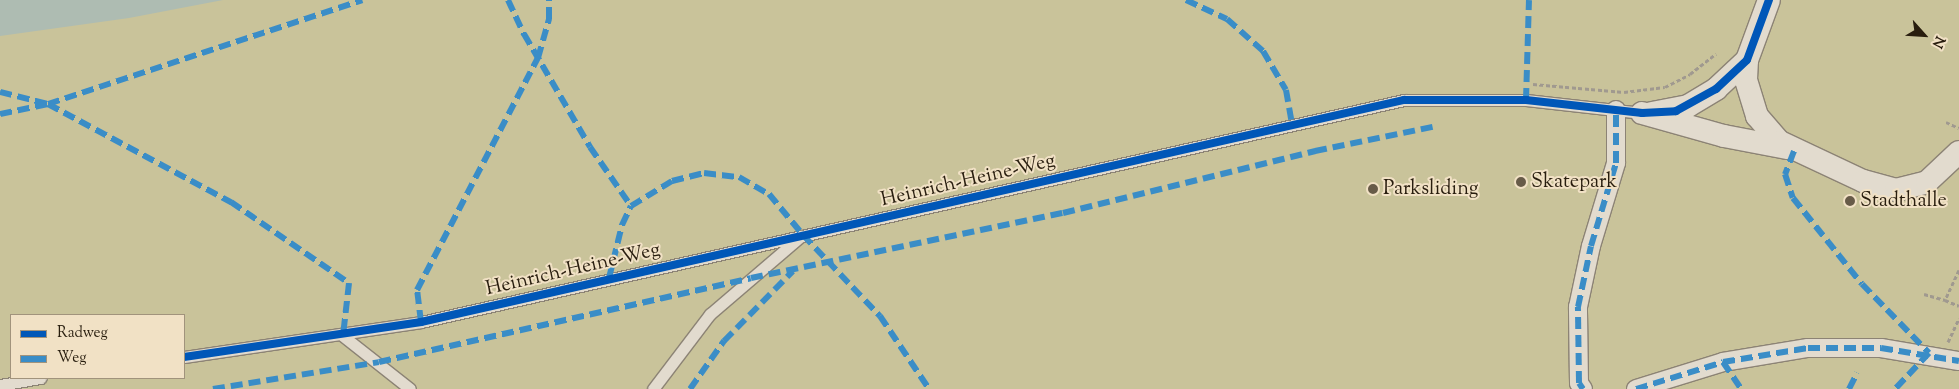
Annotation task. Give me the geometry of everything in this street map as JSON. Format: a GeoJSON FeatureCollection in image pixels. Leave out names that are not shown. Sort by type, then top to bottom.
{"type":"FeatureCollection","features":[{"type":"Feature","properties":{"kind":"street"},"geometry":{"type":"LineString","coordinates":[[1769,0],[1747,60],[1746,80],[1757,116],[1771,134],[1790,149],[1863,181],[1896,190],[1927,182],[1959,152]]}},
{"type":"Feature","properties":{"kind":"street","name":"Heinrich-Heine-Weg"},"geometry":{"type":"LineString","coordinates":[[1642,113],[1664,113],[1688,106],[1716,89],[1747,60]]}},
{"type":"Feature","properties":{"kind":"street"},"geometry":{"type":"LineString","coordinates":[[1583,389],[1579,383],[1578,307],[1616,163],[1616,110]]}},
{"type":"Feature","properties":{"kind":"street","name":"Heinrich-Heine-Weg"},"geometry":{"type":"LineString","coordinates":[[1642,113],[1724,136],[1790,149]]}},
{"type":"Feature","properties":{"kind":"street"},"geometry":{"type":"LineString","coordinates":[[1636,389],[1723,362],[1808,348],[1860,346],[1941,356],[1959,361]]}},
{"type":"Feature","properties":{"kind":"lane","name":"Heinrich-Heine-Weg"},"geometry":{"type":"LineString","coordinates":[[185,357],[343,336],[422,322],[1404,100],[1526,100],[1642,113]]}},
{"type":"Feature","properties":{"kind":"lane"},"geometry":{"type":"LineString","coordinates":[[653,389],[710,314],[803,235]]}},
{"type":"Feature","properties":{"kind":"lane"},"geometry":{"type":"LineString","coordinates":[[343,336],[410,389]]}},
{"type":"Feature","properties":{"kind":"lane"},"geometry":{"type":"LineString","coordinates":[[0,385],[34,379]]}},
{"type":"Feature","properties":{"kind":"path"},"geometry":{"type":"LineString","coordinates":[[1526,83],[1624,92],[1665,87],[1690,74],[1716,54]]}},
{"type":"Feature","properties":{"kind":"path"},"geometry":{"type":"LineString","coordinates":[[1946,122],[1959,128]]}},
{"type":"Feature","properties":{"kind":"path"},"geometry":{"type":"LineString","coordinates":[[1945,300],[1959,270]]}},
{"type":"Feature","properties":{"kind":"path"},"geometry":{"type":"LineString","coordinates":[[1924,294],[1959,306]]}},
{"type":"Feature","properties":{"kind":"path"},"geometry":{"type":"LineString","coordinates":[[1941,356],[1959,318]]}},
{"type":"Feature","properties":{"kind":"shaded area"},"geometry":{"type":"Polygon","coordinates":[[[0,0],[1959,0],[1959,389],[0,389],[0,0]]]}},
{"type":"Feature","properties":{"kind":"shaded area"},"geometry":{"type":"Polygon","coordinates":[[[0,0],[223,0],[129,18],[0,36],[0,0]]]}},
{"type":"Feature","properties":{"kind":"marked path"},"geometry":{"type":"LineString","coordinates":[[0,114],[48,104],[362,0]]}},
{"type":"Feature","properties":{"kind":"marked path"},"geometry":{"type":"LineString","coordinates":[[508,0],[524,34],[590,147],[631,206]]}},
{"type":"Feature","properties":{"kind":"marked path"},"geometry":{"type":"LineString","coordinates":[[421,322],[417,290],[538,58],[549,19],[549,0]]}},
{"type":"Feature","properties":{"kind":"marked path"},"geometry":{"type":"LineString","coordinates":[[1186,0],[1227,19],[1263,51],[1286,90],[1292,123]]}},
{"type":"Feature","properties":{"kind":"marked path"},"geometry":{"type":"LineString","coordinates":[[1526,100],[1529,0]]}},
{"type":"Feature","properties":{"kind":"marked path"},"geometry":{"type":"LineString","coordinates":[[0,92],[48,104],[231,202],[349,283],[343,336]]}},
{"type":"Feature","properties":{"kind":"marked path"},"geometry":{"type":"LineString","coordinates":[[1583,389],[1579,383],[1578,307],[1591,246],[1616,163],[1616,110]]}},
{"type":"Feature","properties":{"kind":"marked path"},"geometry":{"type":"LineString","coordinates":[[213,389],[379,362],[751,278],[1063,213],[1315,151],[1437,126]]}},
{"type":"Feature","properties":{"kind":"marked path"},"geometry":{"type":"LineString","coordinates":[[1794,151],[1785,174],[1793,198],[1862,284],[1929,353],[1895,389]]}},
{"type":"Feature","properties":{"kind":"marked path"},"geometry":{"type":"LineString","coordinates":[[609,278],[622,225],[631,206],[672,181],[704,173],[739,177],[769,194],[803,235],[880,316],[929,389]]}},
{"type":"Feature","properties":{"kind":"marked path"},"geometry":{"type":"LineString","coordinates":[[690,389],[724,341],[793,271]]}},
{"type":"Feature","properties":{"kind":"marked path"},"geometry":{"type":"LineString","coordinates":[[1636,389],[1723,362],[1808,348],[1881,348],[1959,361]]}},
{"type":"Feature","properties":{"kind":"marked path"},"geometry":{"type":"LineString","coordinates":[[1723,362],[1741,389]]}},
{"type":"Feature","properties":{"kind":"marked path"},"geometry":{"type":"LineString","coordinates":[[1849,389],[1857,373]]}},
{"type":"Feature","properties":{"kind":"cycle path"},"geometry":{"type":"LineString","coordinates":[[185,357],[421,322],[1404,100],[1526,100],[1642,113],[1676,111],[1716,89],[1747,60],[1769,0]]}},
{"type":"Feature","properties":{"kind":"place","name":"Skatepark"},"geometry":{"type":"Point","coordinates":[1521,182]}},
{"type":"Feature","properties":{"kind":"place","name":"Parksliding"},"geometry":{"type":"Point","coordinates":[1373,189]}},
{"type":"Feature","properties":{"kind":"place","name":"Stadthalle"},"geometry":{"type":"Point","coordinates":[1850,201]}}]}
